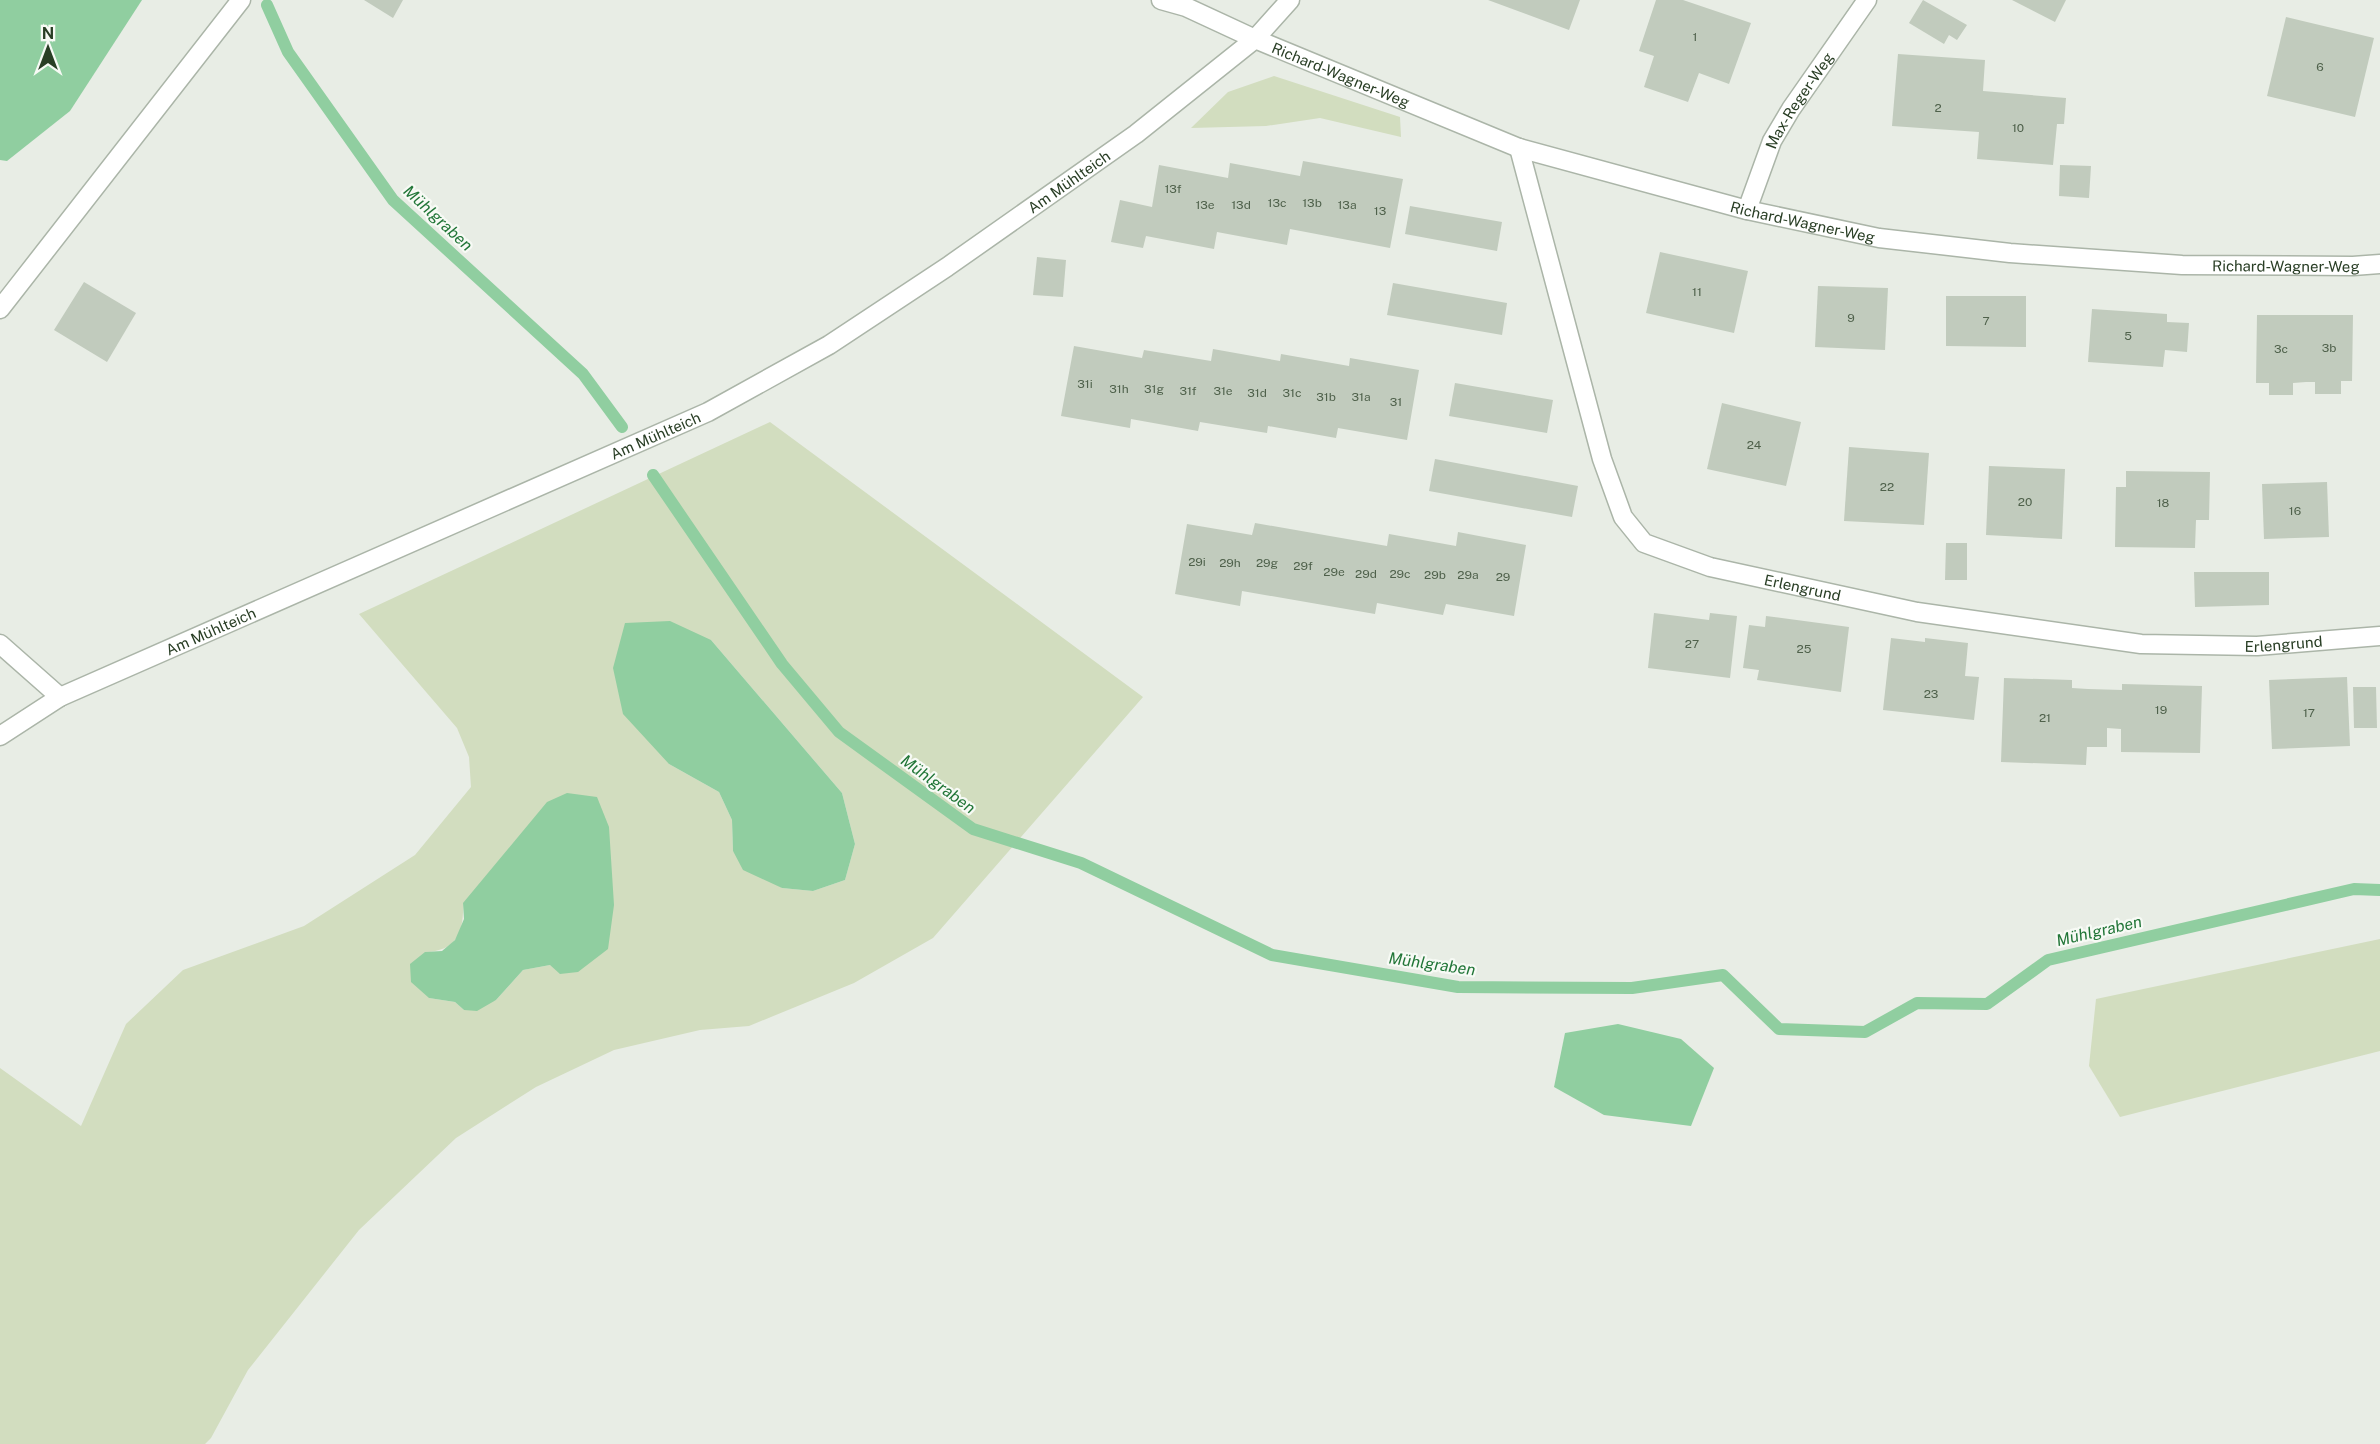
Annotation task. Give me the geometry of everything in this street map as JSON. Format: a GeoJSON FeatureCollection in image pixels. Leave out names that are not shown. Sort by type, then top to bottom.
{"type":"FeatureCollection","features":[{"type":"Feature","properties":{"kind":"street"},"geometry":{"type":"LineString","coordinates":[[0,309],[241,0]]}},
{"type":"Feature","properties":{"kind":"street","name":"Richard-Wagner-Weg"},"geometry":{"type":"LineString","coordinates":[[1161,0],[1186,7],[1254,39],[1519,148],[1747,210],[1879,238],[2010,253],[2182,266],[2380,264]]}},
{"type":"Feature","properties":{"kind":"street","name":"Am Mühlteich"},"geometry":{"type":"LineString","coordinates":[[0,736],[60,697],[708,412],[809,356],[947,267],[1136,134],[1254,39],[1290,0]]}},
{"type":"Feature","properties":{"kind":"street","name":"Max-Reger-Weg"},"geometry":{"type":"LineString","coordinates":[[1747,210],[1772,141],[1791,109],[1867,0]]}},
{"type":"Feature","properties":{"kind":"street","name":"Erlengrund"},"geometry":{"type":"LineString","coordinates":[[1519,148],[1602,459],[1623,517],[1644,543],[1710,567],[1917,612],[2141,644],[2257,646],[2380,636]]}},
{"type":"Feature","properties":{"kind":"street"},"geometry":{"type":"LineString","coordinates":[[0,644],[60,697]]}},
{"type":"Feature","properties":{"kind":"shaded area"},"geometry":{"type":"Polygon","coordinates":[[[0,0],[142,0],[70,111],[7,161],[0,160],[0,0]]]}},
{"type":"Feature","properties":{"kind":"shaded area"},"geometry":{"type":"Polygon","coordinates":[[[1274,76],[1400,117],[1401,137],[1320,118],[1266,126],[1191,128],[1228,92],[1274,76]]]}},
{"type":"Feature","properties":{"kind":"shaded area"},"geometry":{"type":"Polygon","coordinates":[[[770,422],[1143,697],[933,938],[854,983],[749,1026],[700,1030],[614,1050],[536,1087],[456,1138],[359,1230],[248,1370],[211,1438],[205,1444],[0,1444],[0,1068],[81,1126],[126,1024],[183,970],[304,926],[415,855],[471,787],[469,757],[457,728],[359,614],[770,422]],[[711,640],[669,764],[719,792],[732,820],[733,851],[782,888],[813,891],[845,880],[855,844],[842,793],[711,640]],[[463,903],[462,923],[456,938],[445,948],[425,952],[429,998],[455,1002],[464,1010],[496,1000],[523,970],[550,965],[578,972],[463,903]]]}},
{"type":"Feature","properties":{"kind":"shaded area"},"geometry":{"type":"Polygon","coordinates":[[[670,621],[711,640],[842,793],[855,844],[845,880],[813,891],[782,888],[743,870],[733,851],[732,820],[719,792],[669,764],[623,714],[613,668],[625,623],[670,621]]]}},
{"type":"Feature","properties":{"kind":"shaded area"},"geometry":{"type":"Polygon","coordinates":[[[567,793],[597,797],[609,827],[614,905],[608,949],[578,972],[560,974],[550,965],[523,970],[496,1000],[477,1011],[464,1010],[455,1002],[429,998],[411,982],[410,964],[425,952],[442,951],[455,940],[464,919],[463,903],[547,802],[567,793]]]}},
{"type":"Feature","properties":{"kind":"shaded area"},"geometry":{"type":"Polygon","coordinates":[[[2380,939],[2380,1051],[2120,1117],[2089,1066],[2096,999],[2380,939]]]}},
{"type":"Feature","properties":{"kind":"shaded area"},"geometry":{"type":"Polygon","coordinates":[[[1618,1024],[1681,1039],[1714,1068],[1691,1126],[1604,1115],[1554,1087],[1565,1033],[1618,1024]]]}},
{"type":"Feature","properties":{"kind":"building"},"geometry":{"type":"Polygon","coordinates":[[[364,0],[403,0],[393,18],[364,0]]]}},
{"type":"Feature","properties":{"kind":"building"},"geometry":{"type":"Polygon","coordinates":[[[1488,0],[1580,0],[1569,30],[1488,0]]]}},
{"type":"Feature","properties":{"kind":"building"},"geometry":{"type":"Polygon","coordinates":[[[1656,0],[1683,0],[1751,23],[1729,84],[1699,73],[1688,102],[1644,87],[1654,56],[1639,51],[1656,0]]]}},
{"type":"Feature","properties":{"kind":"building"},"geometry":{"type":"Polygon","coordinates":[[[1923,0],[1967,25],[1957,40],[1949,35],[1944,44],[1909,23],[1923,0]]]}},
{"type":"Feature","properties":{"kind":"building"},"geometry":{"type":"Polygon","coordinates":[[[2012,0],[2066,0],[2055,22],[2012,0]]]}},
{"type":"Feature","properties":{"kind":"building"},"geometry":{"type":"Polygon","coordinates":[[[2286,17],[2374,38],[2355,117],[2267,96],[2286,17]]]}},
{"type":"Feature","properties":{"kind":"building"},"geometry":{"type":"Polygon","coordinates":[[[1898,54],[1985,60],[1983,91],[2066,98],[2064,124],[2057,124],[2053,165],[1977,159],[1979,132],[1892,126],[1898,54]]]}},
{"type":"Feature","properties":{"kind":"building"},"geometry":{"type":"Polygon","coordinates":[[[1303,161],[1403,179],[1390,248],[1290,229],[1287,245],[1217,232],[1214,249],[1146,236],[1143,248],[1111,242],[1120,200],[1152,207],[1159,165],[1228,178],[1230,163],[1300,176],[1303,161]]]}},
{"type":"Feature","properties":{"kind":"building"},"geometry":{"type":"Polygon","coordinates":[[[2060,165],[2091,166],[2089,198],[2059,196],[2060,165]]]}},
{"type":"Feature","properties":{"kind":"building"},"geometry":{"type":"Polygon","coordinates":[[[1410,206],[1502,222],[1497,251],[1405,234],[1410,206]]]}},
{"type":"Feature","properties":{"kind":"building"},"geometry":{"type":"Polygon","coordinates":[[[1660,252],[1748,271],[1734,333],[1646,313],[1660,252]]]}},
{"type":"Feature","properties":{"kind":"building"},"geometry":{"type":"Polygon","coordinates":[[[1037,257],[1066,260],[1063,297],[1033,295],[1037,257]]]}},
{"type":"Feature","properties":{"kind":"building"},"geometry":{"type":"Polygon","coordinates":[[[84,282],[136,313],[107,362],[54,330],[84,282]]]}},
{"type":"Feature","properties":{"kind":"building"},"geometry":{"type":"Polygon","coordinates":[[[1393,283],[1507,303],[1502,335],[1387,315],[1393,283]]]}},
{"type":"Feature","properties":{"kind":"building"},"geometry":{"type":"Polygon","coordinates":[[[1818,286],[1888,288],[1885,350],[1815,347],[1818,286]]]}},
{"type":"Feature","properties":{"kind":"building"},"geometry":{"type":"Polygon","coordinates":[[[1946,296],[2026,296],[2026,347],[1946,346],[1946,296]]]}},
{"type":"Feature","properties":{"kind":"building"},"geometry":{"type":"Polygon","coordinates":[[[2092,309],[2167,314],[2167,322],[2189,323],[2187,352],[2165,350],[2163,367],[2088,362],[2092,309]]]}},
{"type":"Feature","properties":{"kind":"building"},"geometry":{"type":"Polygon","coordinates":[[[2257,315],[2353,315],[2352,381],[2341,381],[2341,394],[2315,394],[2315,382],[2306,382],[2293,383],[2293,395],[2269,395],[2269,383],[2256,383],[2257,315]]]}},
{"type":"Feature","properties":{"kind":"building"},"geometry":{"type":"Polygon","coordinates":[[[1074,346],[1142,358],[1144,350],[1211,361],[1213,349],[1280,361],[1281,354],[1349,366],[1350,358],[1419,370],[1407,440],[1338,428],[1336,438],[1268,426],[1267,433],[1200,422],[1198,431],[1131,419],[1130,428],[1061,416],[1074,346]]]}},
{"type":"Feature","properties":{"kind":"building"},"geometry":{"type":"Polygon","coordinates":[[[1455,383],[1553,400],[1547,433],[1449,416],[1455,383]]]}},
{"type":"Feature","properties":{"kind":"building"},"geometry":{"type":"Polygon","coordinates":[[[1722,403],[1801,422],[1786,486],[1707,469],[1722,403]]]}},
{"type":"Feature","properties":{"kind":"building"},"geometry":{"type":"Polygon","coordinates":[[[1849,447],[1929,453],[1924,525],[1844,521],[1849,447]]]}},
{"type":"Feature","properties":{"kind":"building"},"geometry":{"type":"Polygon","coordinates":[[[1435,459],[1578,486],[1572,517],[1429,491],[1435,459]]]}},
{"type":"Feature","properties":{"kind":"building"},"geometry":{"type":"Polygon","coordinates":[[[1989,466],[2065,469],[2062,539],[1986,535],[1989,466]]]}},
{"type":"Feature","properties":{"kind":"building"},"geometry":{"type":"Polygon","coordinates":[[[2126,471],[2210,472],[2209,520],[2196,520],[2195,548],[2115,547],[2116,487],[2126,487],[2126,471]]]}},
{"type":"Feature","properties":{"kind":"building"},"geometry":{"type":"Polygon","coordinates":[[[2327,482],[2329,537],[2264,539],[2262,484],[2327,482]]]}},
{"type":"Feature","properties":{"kind":"building"},"geometry":{"type":"Polygon","coordinates":[[[1255,523],[1387,546],[1389,534],[1456,546],[1458,532],[1526,545],[1514,616],[1446,604],[1443,615],[1377,603],[1375,614],[1242,591],[1240,606],[1175,594],[1187,524],[1252,535],[1255,523]]]}},
{"type":"Feature","properties":{"kind":"building"},"geometry":{"type":"Polygon","coordinates":[[[1946,543],[1967,543],[1967,580],[1945,580],[1946,543]]]}},
{"type":"Feature","properties":{"kind":"building"},"geometry":{"type":"Polygon","coordinates":[[[2194,572],[2269,572],[2269,605],[2195,607],[2194,572]]]}},
{"type":"Feature","properties":{"kind":"building"},"geometry":{"type":"Polygon","coordinates":[[[1654,613],[1709,620],[1710,613],[1737,616],[1730,678],[1648,668],[1654,613]]]}},
{"type":"Feature","properties":{"kind":"building"},"geometry":{"type":"Polygon","coordinates":[[[1766,616],[1849,627],[1841,692],[1757,680],[1759,670],[1743,668],[1749,625],[1765,627],[1766,616]]]}},
{"type":"Feature","properties":{"kind":"building"},"geometry":{"type":"Polygon","coordinates":[[[1891,638],[1925,642],[1925,638],[1968,643],[1965,676],[1979,677],[1974,720],[1883,710],[1891,638]]]}},
{"type":"Feature","properties":{"kind":"building"},"geometry":{"type":"Polygon","coordinates":[[[2347,677],[2350,746],[2272,749],[2269,680],[2347,677]]]}},
{"type":"Feature","properties":{"kind":"building"},"geometry":{"type":"Polygon","coordinates":[[[2004,678],[2072,680],[2072,688],[2088,689],[2122,690],[2122,684],[2202,686],[2200,753],[2121,752],[2121,729],[2107,728],[2107,747],[2087,747],[2086,765],[2001,762],[2004,678]]]}},
{"type":"Feature","properties":{"kind":"building"},"geometry":{"type":"Polygon","coordinates":[[[2353,687],[2376,687],[2377,728],[2354,728],[2353,687]]]}},
{"type":"Feature","properties":{"kind":"waterway","name":"Mühlgraben"},"geometry":{"type":"LineString","coordinates":[[267,5],[288,52],[393,200],[583,374],[622,427]]}},
{"type":"Feature","properties":{"kind":"waterway","name":"Mühlgraben"},"geometry":{"type":"LineString","coordinates":[[653,475],[782,664],[839,732],[973,829],[1081,863],[1272,955],[1458,987],[1632,988],[1723,975],[1779,1029],[1865,1032],[1917,1003],[1987,1004],[2048,960],[2354,889],[2380,890]]}}]}
